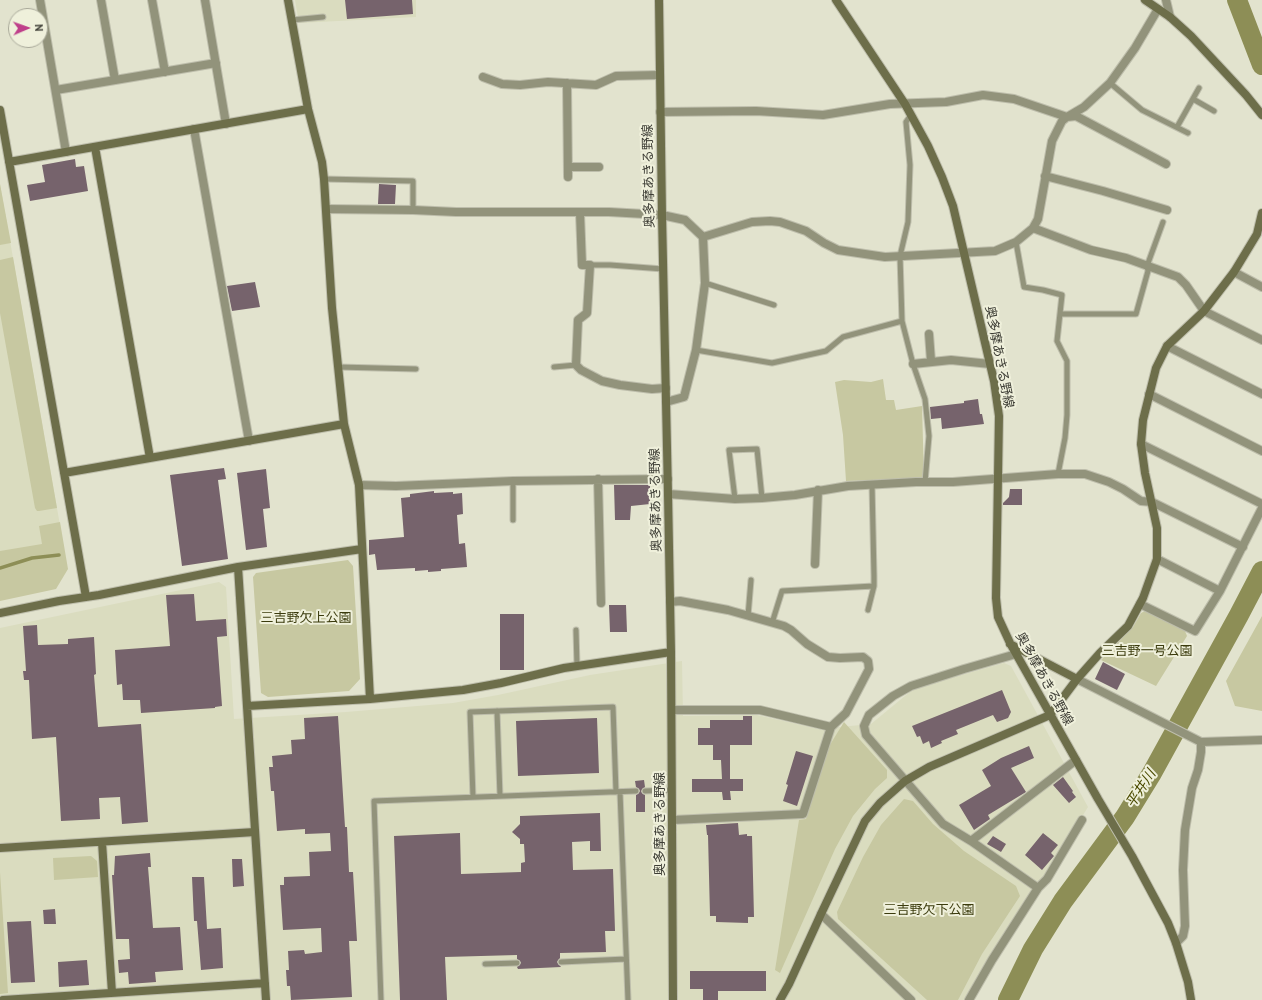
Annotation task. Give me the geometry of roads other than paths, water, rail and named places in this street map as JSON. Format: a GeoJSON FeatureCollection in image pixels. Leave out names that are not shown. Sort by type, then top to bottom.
{"type":"FeatureCollection","features":[{"type":"Feature","properties":{"kind":"street"},"geometry":{"type":"LineString","coordinates":[[40,0],[66,152]]}},
{"type":"Feature","properties":{"kind":"street"},"geometry":{"type":"LineString","coordinates":[[101,0],[115,80]]}},
{"type":"Feature","properties":{"kind":"street"},"geometry":{"type":"LineString","coordinates":[[152,0],[165,72]]}},
{"type":"Feature","properties":{"kind":"street"},"geometry":{"type":"LineString","coordinates":[[205,0],[226,124]]}},
{"type":"Feature","properties":{"kind":"street"},"geometry":{"type":"LineString","coordinates":[[288,0],[308,109],[322,162],[324,179],[332,308],[344,424],[359,485],[370,699]]}},
{"type":"Feature","properties":{"kind":"street","name":"奥多摩あきる野線"},"geometry":{"type":"LineString","coordinates":[[659,0],[659,75],[672,710],[671,790],[673,1000]]}},
{"type":"Feature","properties":{"kind":"street","name":"奥多摩あきる野線"},"geometry":{"type":"LineString","coordinates":[[836,0],[905,104],[928,146],[942,177],[952,206],[994,381],[999,416],[996,607],[998,617],[1010,644],[1132,856],[1168,923],[1176,943]]}},
{"type":"Feature","properties":{"kind":"street"},"geometry":{"type":"LineString","coordinates":[[1145,0],[1170,17],[1191,36],[1246,95],[1262,115]]}},
{"type":"Feature","properties":{"kind":"street"},"geometry":{"type":"LineString","coordinates":[[1166,0],[1170,17]]}},
{"type":"Feature","properties":{"kind":"street"},"geometry":{"type":"LineString","coordinates":[[703,237],[752,222],[780,222],[806,231],[838,250],[885,257],[995,251],[1016,242],[1033,228],[1038,219],[1052,141],[1062,121],[1084,107],[1110,83],[1135,48],[1158,9]]}},
{"type":"Feature","properties":{"kind":"street"},"geometry":{"type":"LineString","coordinates":[[56,90],[216,63]]}},
{"type":"Feature","properties":{"kind":"street"},"geometry":{"type":"LineString","coordinates":[[482,77],[502,84],[520,85],[548,82],[596,85],[616,76],[659,75]]}},
{"type":"Feature","properties":{"kind":"street"},"geometry":{"type":"LineString","coordinates":[[567,83],[568,176]]}},
{"type":"Feature","properties":{"kind":"street"},"geometry":{"type":"LineString","coordinates":[[660,112],[756,111],[823,115],[890,104],[946,102],[983,95],[1014,99],[1067,117],[1076,116],[1166,164]]}},
{"type":"Feature","properties":{"kind":"street"},"geometry":{"type":"LineString","coordinates":[[9,162],[308,109]]}},
{"type":"Feature","properties":{"kind":"street"},"geometry":{"type":"LineString","coordinates":[[0,110],[86,597]]}},
{"type":"Feature","properties":{"kind":"street"},"geometry":{"type":"LineString","coordinates":[[194,129],[249,441]]}},
{"type":"Feature","properties":{"kind":"street"},"geometry":{"type":"LineString","coordinates":[[95,147],[150,458]]}},
{"type":"Feature","properties":{"kind":"street"},"geometry":{"type":"LineString","coordinates":[[568,167],[598,167]]}},
{"type":"Feature","properties":{"kind":"street"},"geometry":{"type":"LineString","coordinates":[[1045,176],[1167,210]]}},
{"type":"Feature","properties":{"kind":"street"},"geometry":{"type":"LineString","coordinates":[[326,209],[456,212],[609,212],[662,215],[685,220],[703,237],[705,283],[696,350],[684,397],[666,402]]}},
{"type":"Feature","properties":{"kind":"street"},"geometry":{"type":"LineString","coordinates":[[580,213],[582,265],[590,265],[587,314],[578,320],[576,365],[581,370],[602,381],[652,389],[666,388]]}},
{"type":"Feature","properties":{"kind":"street"},"geometry":{"type":"LineString","coordinates":[[780,1000],[789,984],[865,821],[880,803],[905,781],[929,767],[1050,715],[1077,679],[1100,653],[1128,626],[1140,604],[1156,559],[1157,528],[1145,473],[1141,444],[1143,420],[1156,368],[1166,346],[1204,311],[1260,235],[1262,213]]}},
{"type":"Feature","properties":{"kind":"street"},"geometry":{"type":"LineString","coordinates":[[1033,228],[1090,250],[1126,258],[1178,276],[1204,311],[1262,340]]}},
{"type":"Feature","properties":{"kind":"street"},"geometry":{"type":"LineString","coordinates":[[1234,272],[1262,287]]}},
{"type":"Feature","properties":{"kind":"street"},"geometry":{"type":"LineString","coordinates":[[929,334],[931,361]]}},
{"type":"Feature","properties":{"kind":"street"},"geometry":{"type":"LineString","coordinates":[[1166,346],[1262,394]]}},
{"type":"Feature","properties":{"kind":"street"},"geometry":{"type":"LineString","coordinates":[[913,364],[951,360],[990,364]]}},
{"type":"Feature","properties":{"kind":"street"},"geometry":{"type":"LineString","coordinates":[[1149,394],[1262,451]]}},
{"type":"Feature","properties":{"kind":"street"},"geometry":{"type":"LineString","coordinates":[[64,473],[344,424]]}},
{"type":"Feature","properties":{"kind":"street"},"geometry":{"type":"LineString","coordinates":[[1141,444],[1262,504]]}},
{"type":"Feature","properties":{"kind":"street"},"geometry":{"type":"LineString","coordinates":[[668,494],[735,499],[762,498],[795,495],[848,486],[953,482],[1058,474],[1085,474],[1116,485],[1135,498],[1152,502],[1243,547]]}},
{"type":"Feature","properties":{"kind":"street"},"geometry":{"type":"LineString","coordinates":[[598,479],[601,603]]}},
{"type":"Feature","properties":{"kind":"street"},"geometry":{"type":"LineString","coordinates":[[359,485],[396,486],[514,481],[668,479]]}},
{"type":"Feature","properties":{"kind":"street"},"geometry":{"type":"LineString","coordinates":[[814,564],[818,490]]}},
{"type":"Feature","properties":{"kind":"street"},"geometry":{"type":"LineString","coordinates":[[1140,604],[1195,632],[1220,591],[1262,508]]}},
{"type":"Feature","properties":{"kind":"street"},"geometry":{"type":"LineString","coordinates":[[0,613],[238,567],[362,548]]}},
{"type":"Feature","properties":{"kind":"street"},"geometry":{"type":"LineString","coordinates":[[1156,559],[1220,591]]}},
{"type":"Feature","properties":{"kind":"street"},"geometry":{"type":"LineString","coordinates":[[238,567],[266,1000]]}},
{"type":"Feature","properties":{"kind":"street"},"geometry":{"type":"LineString","coordinates":[[670,602],[680,601],[728,610],[784,626],[807,644],[828,657],[863,657],[868,661],[869,669],[846,713],[831,727],[803,814],[672,820]]}},
{"type":"Feature","properties":{"kind":"street"},"geometry":{"type":"LineString","coordinates":[[1010,644],[1199,741],[1262,740]]}},
{"type":"Feature","properties":{"kind":"street"},"geometry":{"type":"LineString","coordinates":[[247,706],[370,699],[463,690],[577,666],[671,652]]}},
{"type":"Feature","properties":{"kind":"street"},"geometry":{"type":"LineString","coordinates":[[1016,654],[964,668],[911,686],[893,696],[869,715],[864,726],[866,735],[942,824],[971,841],[1038,888]]}},
{"type":"Feature","properties":{"kind":"street"},"geometry":{"type":"LineString","coordinates":[[672,710],[760,710],[831,727]]}},
{"type":"Feature","properties":{"kind":"street"},"geometry":{"type":"LineString","coordinates":[[1191,1000],[1188,982],[1176,943],[1183,936],[1185,926],[1183,870],[1184,830],[1192,788],[1198,770],[1201,752],[1199,741]]}},
{"type":"Feature","properties":{"kind":"street"},"geometry":{"type":"LineString","coordinates":[[971,841],[1076,760]]}},
{"type":"Feature","properties":{"kind":"street"},"geometry":{"type":"LineString","coordinates":[[969,1000],[992,960],[1038,888],[1047,879],[1082,820]]}},
{"type":"Feature","properties":{"kind":"street"},"geometry":{"type":"LineString","coordinates":[[0,848],[255,832]]}},
{"type":"Feature","properties":{"kind":"street"},"geometry":{"type":"LineString","coordinates":[[102,842],[112,993]]}},
{"type":"Feature","properties":{"kind":"street"},"geometry":{"type":"LineString","coordinates":[[821,914],[911,1000]]}},
{"type":"Feature","properties":{"kind":"street"},"geometry":{"type":"LineString","coordinates":[[3,1000],[265,983]]}},
{"type":"Feature","properties":{"kind":"lane"},"geometry":{"type":"LineString","coordinates":[[292,20],[323,17]]}},
{"type":"Feature","properties":{"kind":"lane"},"geometry":{"type":"LineString","coordinates":[[1110,83],[1142,110],[1188,133]]}},
{"type":"Feature","properties":{"kind":"lane"},"geometry":{"type":"LineString","coordinates":[[1177,127],[1199,88]]}},
{"type":"Feature","properties":{"kind":"lane"},"geometry":{"type":"LineString","coordinates":[[1193,99],[1214,111]]}},
{"type":"Feature","properties":{"kind":"lane"},"geometry":{"type":"LineString","coordinates":[[911,115],[906,122],[910,165],[908,222],[900,256],[902,322],[913,364],[925,399],[929,436],[925,482]]}},
{"type":"Feature","properties":{"kind":"lane"},"geometry":{"type":"LineString","coordinates":[[324,179],[413,181],[413,210]]}},
{"type":"Feature","properties":{"kind":"lane"},"geometry":{"type":"LineString","coordinates":[[1060,314],[1136,314],[1148,271],[1147,266],[1163,222]]}},
{"type":"Feature","properties":{"kind":"lane"},"geometry":{"type":"LineString","coordinates":[[1016,242],[1024,287],[1062,295],[1057,341],[1066,361],[1067,415],[1065,438],[1058,474]]}},
{"type":"Feature","properties":{"kind":"lane"},"geometry":{"type":"LineString","coordinates":[[590,265],[663,269]]}},
{"type":"Feature","properties":{"kind":"lane"},"geometry":{"type":"LineString","coordinates":[[705,283],[774,305]]}},
{"type":"Feature","properties":{"kind":"lane"},"geometry":{"type":"LineString","coordinates":[[696,350],[772,363],[826,352],[844,337],[902,322]]}},
{"type":"Feature","properties":{"kind":"lane"},"geometry":{"type":"LineString","coordinates":[[554,366],[576,365]]}},
{"type":"Feature","properties":{"kind":"lane"},"geometry":{"type":"LineString","coordinates":[[338,367],[416,369]]}},
{"type":"Feature","properties":{"kind":"lane"},"geometry":{"type":"LineString","coordinates":[[735,499],[729,450],[757,449],[762,498]]}},
{"type":"Feature","properties":{"kind":"lane"},"geometry":{"type":"LineString","coordinates":[[513,520],[514,481]]}},
{"type":"Feature","properties":{"kind":"lane"},"geometry":{"type":"LineString","coordinates":[[868,610],[874,586],[872,485]]}},
{"type":"Feature","properties":{"kind":"lane"},"geometry":{"type":"LineString","coordinates":[[748,616],[751,580]]}},
{"type":"Feature","properties":{"kind":"lane"},"geometry":{"type":"LineString","coordinates":[[772,623],[782,591],[874,586]]}},
{"type":"Feature","properties":{"kind":"lane"},"geometry":{"type":"LineString","coordinates":[[576,630],[577,666]]}},
{"type":"Feature","properties":{"kind":"lane"},"geometry":{"type":"LineString","coordinates":[[473,797],[470,712],[613,707],[628,1000]]}},
{"type":"Feature","properties":{"kind":"lane"},"geometry":{"type":"LineString","coordinates":[[497,711],[500,796]]}},
{"type":"Feature","properties":{"kind":"lane"},"geometry":{"type":"LineString","coordinates":[[645,791],[671,790]]}},
{"type":"Feature","properties":{"kind":"lane"},"geometry":{"type":"LineString","coordinates":[[381,1000],[374,801],[636,791]]}},
{"type":"Feature","properties":{"kind":"lane"},"geometry":{"type":"LineString","coordinates":[[561,962],[626,959]]}},
{"type":"Feature","properties":{"kind":"lane"},"geometry":{"type":"LineString","coordinates":[[485,964],[517,963]]}},
{"type":"Feature","properties":{"kind":"waterway","name":"平井川"},"geometry":{"type":"LineString","coordinates":[[1237,0],[1262,65]]}},
{"type":"Feature","properties":{"kind":"waterway"},"geometry":{"type":"LineString","coordinates":[[0,568],[32,558],[59,555]]}},
{"type":"Feature","properties":{"kind":"waterway","name":"平井川"},"geometry":{"type":"LineString","coordinates":[[1008,1000],[1033,949],[1063,901],[1125,817],[1152,773],[1262,571]]}},
{"type":"Feature","properties":{"kind":"park label","name":"三吉野欠上公園"},"geometry":{"type":"Point","coordinates":[306,618]}},
{"type":"Feature","properties":{"kind":"park label","name":"三吉野一号公園"},"geometry":{"type":"Point","coordinates":[1147,651]}},
{"type":"Feature","properties":{"kind":"park label","name":"三吉野欠下公園"},"geometry":{"type":"Point","coordinates":[929,910]}}]}
